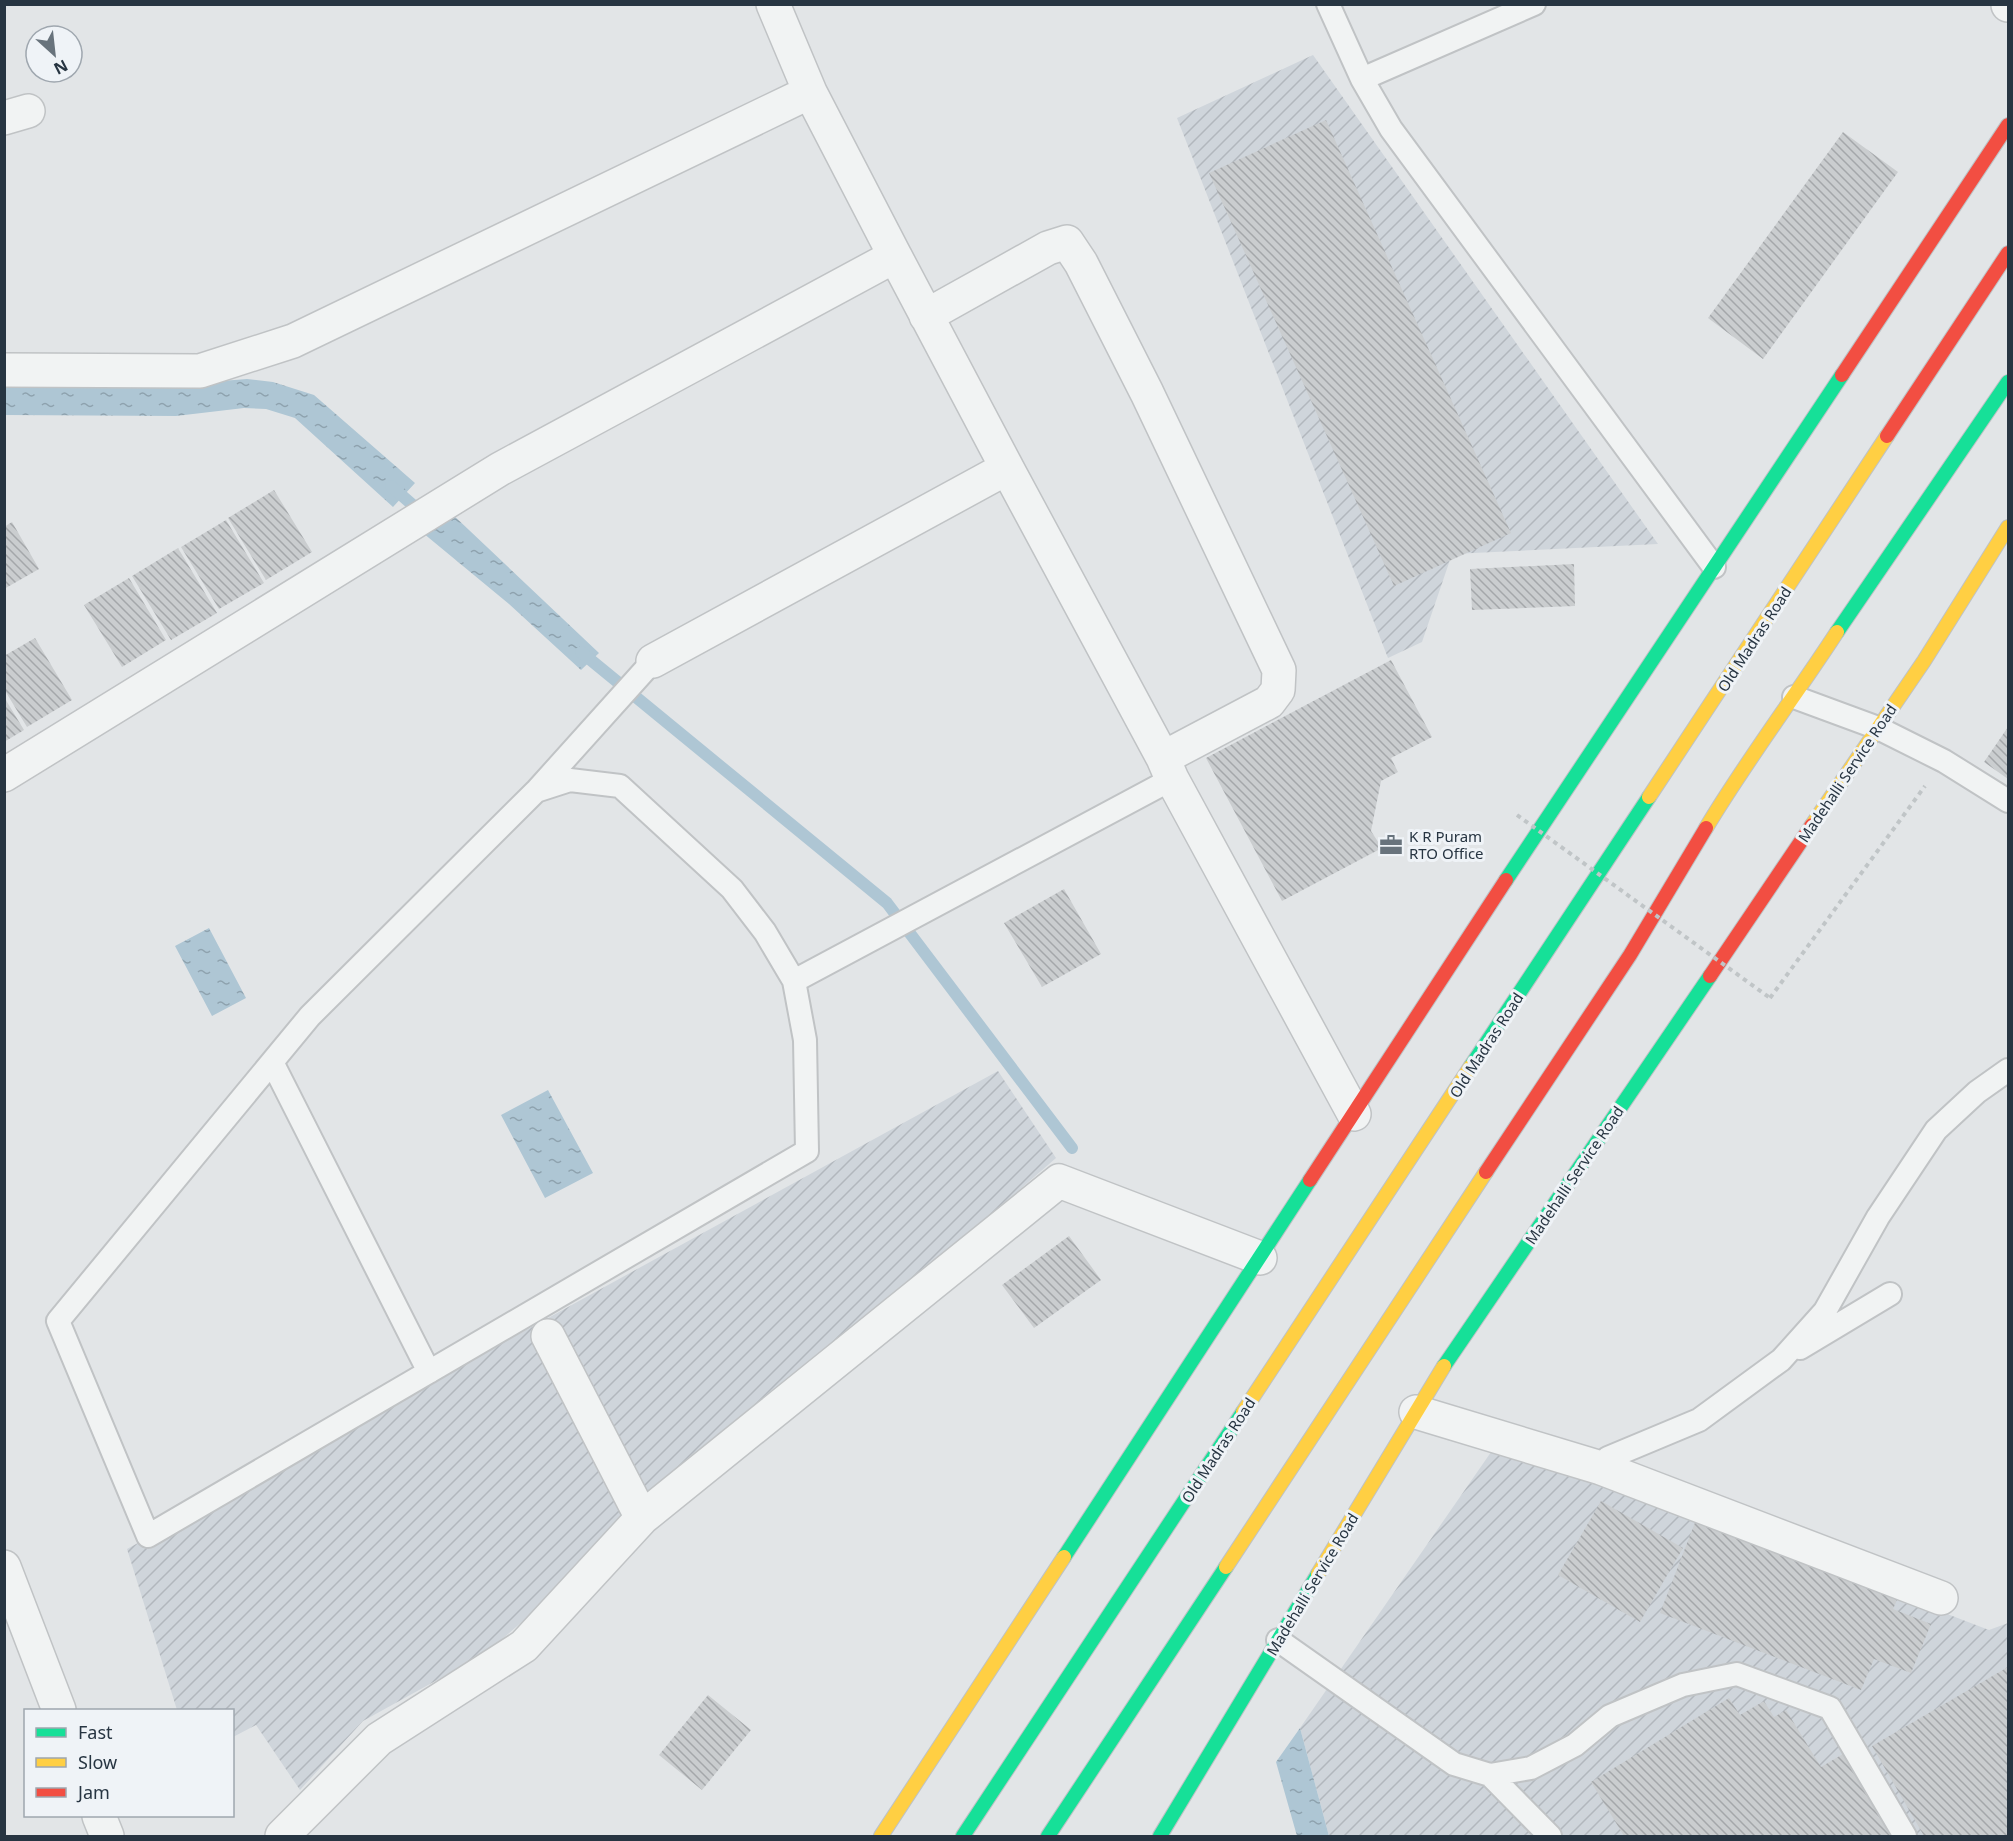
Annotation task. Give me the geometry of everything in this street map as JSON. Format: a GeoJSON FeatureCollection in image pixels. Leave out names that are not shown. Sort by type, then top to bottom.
{"type":"FeatureCollection","features":[{"type":"Feature","properties":{"kind":"main road"},"geometry":{"type":"LineString","coordinates":[[881,1836],[1548,816],[2008,125]]}},
{"type":"Feature","properties":{"kind":"main road","name":"Old Madras Road"},"geometry":{"type":"LineString","coordinates":[[963,1836],[2008,253]]}},
{"type":"Feature","properties":{"kind":"main road"},"geometry":{"type":"LineString","coordinates":[[1048,1836],[1630,955],[1736,778],[1794,697],[2008,382]]}},
{"type":"Feature","properties":{"kind":"main road","name":"Madehalli Service Road"},"geometry":{"type":"LineString","coordinates":[[1160,1836],[1454,1350],[1924,661],[2008,527]]}},
{"type":"Feature","properties":{"kind":"street"},"geometry":{"type":"LineString","coordinates":[[773,4],[810,92],[926,316],[1354,1114]]}},
{"type":"Feature","properties":{"kind":"street"},"geometry":{"type":"LineString","coordinates":[[4,370],[200,370],[293,341],[810,92]]}},
{"type":"Feature","properties":{"kind":"street"},"geometry":{"type":"LineString","coordinates":[[926,316],[1047,248],[1066,242],[1081,263],[1152,403],[1279,670],[1278,690],[1269,702],[1168,768]]}},
{"type":"Feature","properties":{"kind":"street"},"geometry":{"type":"LineString","coordinates":[[4,775],[500,469],[895,256]]}},
{"type":"Feature","properties":{"kind":"street"},"geometry":{"type":"LineString","coordinates":[[653,661],[1007,468]]}},
{"type":"Feature","properties":{"kind":"street"},"geometry":{"type":"LineString","coordinates":[[282,1836],[379,1739],[524,1646],[642,1518],[1059,1181],[1260,1258]]}},
{"type":"Feature","properties":{"kind":"street"},"geometry":{"type":"LineString","coordinates":[[548,1336],[642,1518]]}},
{"type":"Feature","properties":{"kind":"street"},"geometry":{"type":"LineString","coordinates":[[1416,1412],[1601,1468],[1941,1598]]}},
{"type":"Feature","properties":{"kind":"street"},"geometry":{"type":"LineString","coordinates":[[4,1567],[59,1709]]}},
{"type":"Feature","properties":{"kind":"street"},"geometry":{"type":"LineString","coordinates":[[100,1817],[107,1836]]}},
{"type":"Feature","properties":{"kind":"lane"},"geometry":{"type":"LineString","coordinates":[[1328,4],[1362,79],[1391,129],[1714,567]]}},
{"type":"Feature","properties":{"kind":"lane"},"geometry":{"type":"LineString","coordinates":[[1362,79],[1534,4]]}},
{"type":"Feature","properties":{"kind":"lane"},"geometry":{"type":"LineString","coordinates":[[536,791],[570,780],[621,786],[732,889],[765,932],[794,981],[805,1040],[807,1151],[148,1536],[58,1321],[310,1016],[536,791],[653,661]]}},
{"type":"Feature","properties":{"kind":"lane"},"geometry":{"type":"LineString","coordinates":[[1794,697],[1878,728],[1944,761],[2008,801]]}},
{"type":"Feature","properties":{"kind":"lane"},"geometry":{"type":"LineString","coordinates":[[794,981],[1168,768]]}},
{"type":"Feature","properties":{"kind":"lane"},"geometry":{"type":"LineString","coordinates":[[272,1062],[429,1372]]}},
{"type":"Feature","properties":{"kind":"lane"},"geometry":{"type":"LineString","coordinates":[[1781,1360],[1825,1311],[1878,1217],[1936,1130],[1977,1092],[2008,1070]]}},
{"type":"Feature","properties":{"kind":"lane"},"geometry":{"type":"LineString","coordinates":[[1601,1468],[1608,1458],[1699,1420],[1781,1360],[1890,1294]]}},
{"type":"Feature","properties":{"kind":"lane"},"geometry":{"type":"LineString","coordinates":[[1278,1640],[1454,1764],[1490,1775],[1531,1768],[1575,1745],[1610,1716],[1683,1685],[1737,1674],[1830,1708],[1905,1836]]}},
{"type":"Feature","properties":{"kind":"lane"},"geometry":{"type":"LineString","coordinates":[[1490,1775],[1550,1836]]}},
{"type":"Feature","properties":{"kind":"path"},"geometry":{"type":"LineString","coordinates":[[1517,815],[1770,999],[1944,761]]}},
{"type":"Feature","properties":{"kind":"shaded area"},"geometry":{"type":"Polygon","coordinates":[[[1313,55],[1658,544],[1452,554],[1422,642],[1388,658],[1177,118],[1313,55]]]}},
{"type":"Feature","properties":{"kind":"shaded area"},"geometry":{"type":"Polygon","coordinates":[[[998,1071],[1056,1158],[486,1653],[363,1721],[300,1790],[256,1725],[234,1736],[234,1709],[177,1709],[127,1549],[998,1071]]]}},
{"type":"Feature","properties":{"kind":"shaded area"},"geometry":{"type":"Polygon","coordinates":[[[1498,1442],[1989,1630],[2008,1623],[2008,1836],[1329,1836],[1300,1728],[1498,1442]]]}},
{"type":"Feature","properties":{"kind":"water"},"geometry":{"type":"Polygon","coordinates":[[[247,379],[273,382],[314,395],[415,483],[393,507],[295,418],[266,409],[244,408],[176,416],[5,415],[5,387],[126,386],[247,379]]]}},
{"type":"Feature","properties":{"kind":"water"},"geometry":{"type":"Polygon","coordinates":[[[451,513],[599,653],[581,670],[509,604],[423,533],[451,513]]]}},
{"type":"Feature","properties":{"kind":"water"},"geometry":{"type":"Polygon","coordinates":[[[209,928],[246,998],[212,1016],[175,946],[209,928]]]}},
{"type":"Feature","properties":{"kind":"water"},"geometry":{"type":"Polygon","coordinates":[[[548,1090],[593,1173],[545,1198],[501,1115],[548,1090]]]}},
{"type":"Feature","properties":{"kind":"water"},"geometry":{"type":"Polygon","coordinates":[[[1300,1728],[1329,1836],[1297,1836],[1276,1762],[1300,1728]]]}},
{"type":"Feature","properties":{"kind":"building"},"geometry":{"type":"Polygon","coordinates":[[[1326,120],[1511,533],[1394,586],[1209,173],[1326,120]]]}},
{"type":"Feature","properties":{"kind":"building"},"geometry":{"type":"Polygon","coordinates":[[[1843,132],[1898,172],[1763,359],[1708,318],[1843,132]]]}},
{"type":"Feature","properties":{"kind":"building"},"geometry":{"type":"Polygon","coordinates":[[[274,490],[312,552],[266,580],[228,518],[274,490]]]}},
{"type":"Feature","properties":{"kind":"building"},"geometry":{"type":"Polygon","coordinates":[[[226,520],[264,583],[219,609],[181,547],[226,520]]]}},
{"type":"Feature","properties":{"kind":"building"},"geometry":{"type":"Polygon","coordinates":[[[12,522],[39,569],[4,589],[4,527],[12,522]]]}},
{"type":"Feature","properties":{"kind":"building"},"geometry":{"type":"Polygon","coordinates":[[[178,548],[217,613],[171,640],[132,576],[178,548]]]}},
{"type":"Feature","properties":{"kind":"building"},"geometry":{"type":"Polygon","coordinates":[[[1574,564],[1575,606],[1472,610],[1470,569],[1574,564]]]}},
{"type":"Feature","properties":{"kind":"building"},"geometry":{"type":"Polygon","coordinates":[[[129,578],[166,640],[122,667],[84,605],[129,578]]]}},
{"type":"Feature","properties":{"kind":"building"},"geometry":{"type":"Polygon","coordinates":[[[35,638],[72,700],[27,727],[4,689],[4,656],[35,638]]]}},
{"type":"Feature","properties":{"kind":"building"},"geometry":{"type":"Polygon","coordinates":[[[1391,660],[1432,737],[1391,758],[1398,772],[1381,781],[1371,831],[1382,848],[1282,901],[1206,758],[1391,660]]]}},
{"type":"Feature","properties":{"kind":"building"},"geometry":{"type":"Polygon","coordinates":[[[4,697],[24,730],[4,742],[4,697]]]}},
{"type":"Feature","properties":{"kind":"building"},"geometry":{"type":"Polygon","coordinates":[[[2008,727],[2008,779],[1984,762],[2008,727]]]}},
{"type":"Feature","properties":{"kind":"building"},"geometry":{"type":"Polygon","coordinates":[[[1064,889],[1101,954],[1042,987],[1004,923],[1064,889]]]}},
{"type":"Feature","properties":{"kind":"building"},"geometry":{"type":"Polygon","coordinates":[[[1069,1236],[1101,1280],[1034,1328],[1002,1285],[1069,1236]]]}},
{"type":"Feature","properties":{"kind":"building"},"geometry":{"type":"Polygon","coordinates":[[[1601,1501],[1683,1548],[1640,1622],[1558,1575],[1601,1501]]]}},
{"type":"Feature","properties":{"kind":"building"},"geometry":{"type":"Polygon","coordinates":[[[1696,1520],[1898,1598],[1893,1609],[1931,1624],[1911,1673],[1874,1659],[1861,1690],[1660,1613],[1696,1520]]]}},
{"type":"Feature","properties":{"kind":"building"},"geometry":{"type":"Polygon","coordinates":[[[2008,1667],[2008,1836],[1924,1836],[1872,1746],[2008,1667]]]}},
{"type":"Feature","properties":{"kind":"building"},"geometry":{"type":"Polygon","coordinates":[[[708,1695],[751,1730],[702,1790],[659,1755],[708,1695]]]}},
{"type":"Feature","properties":{"kind":"building"},"geometry":{"type":"Polygon","coordinates":[[[1729,1698],[1740,1715],[1764,1701],[1774,1717],[1786,1710],[1821,1767],[1843,1754],[1893,1836],[1624,1836],[1591,1782],[1729,1698]]]}},
{"type":"Feature","properties":{"kind":"waterway"},"geometry":{"type":"LineString","coordinates":[[391,486],[423,514]]}},
{"type":"Feature","properties":{"kind":"waterway"},"geometry":{"type":"LineString","coordinates":[[581,652],[887,903],[1072,1148]]}},
{"type":"Feature","properties":{"kind":"traffic: fast"},"geometry":{"type":"LineString","coordinates":[[1506,880],[1842,375]]}},
{"type":"Feature","properties":{"kind":"traffic: fast"},"geometry":{"type":"LineString","coordinates":[[1837,632],[2008,382]]}},
{"type":"Feature","properties":{"kind":"traffic: fast"},"geometry":{"type":"LineString","coordinates":[[1471,1066],[1649,797]]}},
{"type":"Feature","properties":{"kind":"traffic: fast"},"geometry":{"type":"LineString","coordinates":[[1444,1366],[1710,976]]}},
{"type":"Feature","properties":{"kind":"traffic: fast"},"geometry":{"type":"LineString","coordinates":[[1064,1557],[1310,1180]]}},
{"type":"Feature","properties":{"kind":"traffic: fast"},"geometry":{"type":"LineString","coordinates":[[963,1836],[1243,1412]]}},
{"type":"Feature","properties":{"kind":"traffic: fast"},"geometry":{"type":"LineString","coordinates":[[1048,1836],[1226,1567]]}},
{"type":"Feature","properties":{"kind":"traffic: fast"},"geometry":{"type":"LineString","coordinates":[[1160,1836],[1318,1574]]}},
{"type":"Feature","properties":{"kind":"traffic: slow"},"geometry":{"type":"LineString","coordinates":[[1649,797],[1887,436]]}},
{"type":"Feature","properties":{"kind":"traffic: slow"},"geometry":{"type":"LineString","coordinates":[[1812,825],[1924,661],[2008,527]]}},
{"type":"Feature","properties":{"kind":"traffic: slow"},"geometry":{"type":"LineString","coordinates":[[1706,828],[1737,778],[1837,632]]}},
{"type":"Feature","properties":{"kind":"traffic: slow"},"geometry":{"type":"LineString","coordinates":[[1243,1412],[1471,1066]]}},
{"type":"Feature","properties":{"kind":"traffic: slow"},"geometry":{"type":"LineString","coordinates":[[1226,1567],[1486,1172]]}},
{"type":"Feature","properties":{"kind":"traffic: slow"},"geometry":{"type":"LineString","coordinates":[[1318,1574],[1444,1366]]}},
{"type":"Feature","properties":{"kind":"traffic: slow"},"geometry":{"type":"LineString","coordinates":[[881,1836],[1064,1557]]}},
{"type":"Feature","properties":{"kind":"traffic: jam"},"geometry":{"type":"LineString","coordinates":[[1842,375],[2008,125]]}},
{"type":"Feature","properties":{"kind":"traffic: jam"},"geometry":{"type":"LineString","coordinates":[[1887,436],[2008,253]]}},
{"type":"Feature","properties":{"kind":"traffic: jam"},"geometry":{"type":"LineString","coordinates":[[1710,976],[1812,825]]}},
{"type":"Feature","properties":{"kind":"traffic: jam"},"geometry":{"type":"LineString","coordinates":[[1486,1172],[1630,955],[1706,828]]}},
{"type":"Feature","properties":{"kind":"traffic: jam"},"geometry":{"type":"LineString","coordinates":[[1310,1180],[1506,880]]}},
{"type":"Feature","properties":{"kind":"place","name":"K R Puram RTO Office"},"geometry":{"type":"Point","coordinates":[1391,845]}}]}
